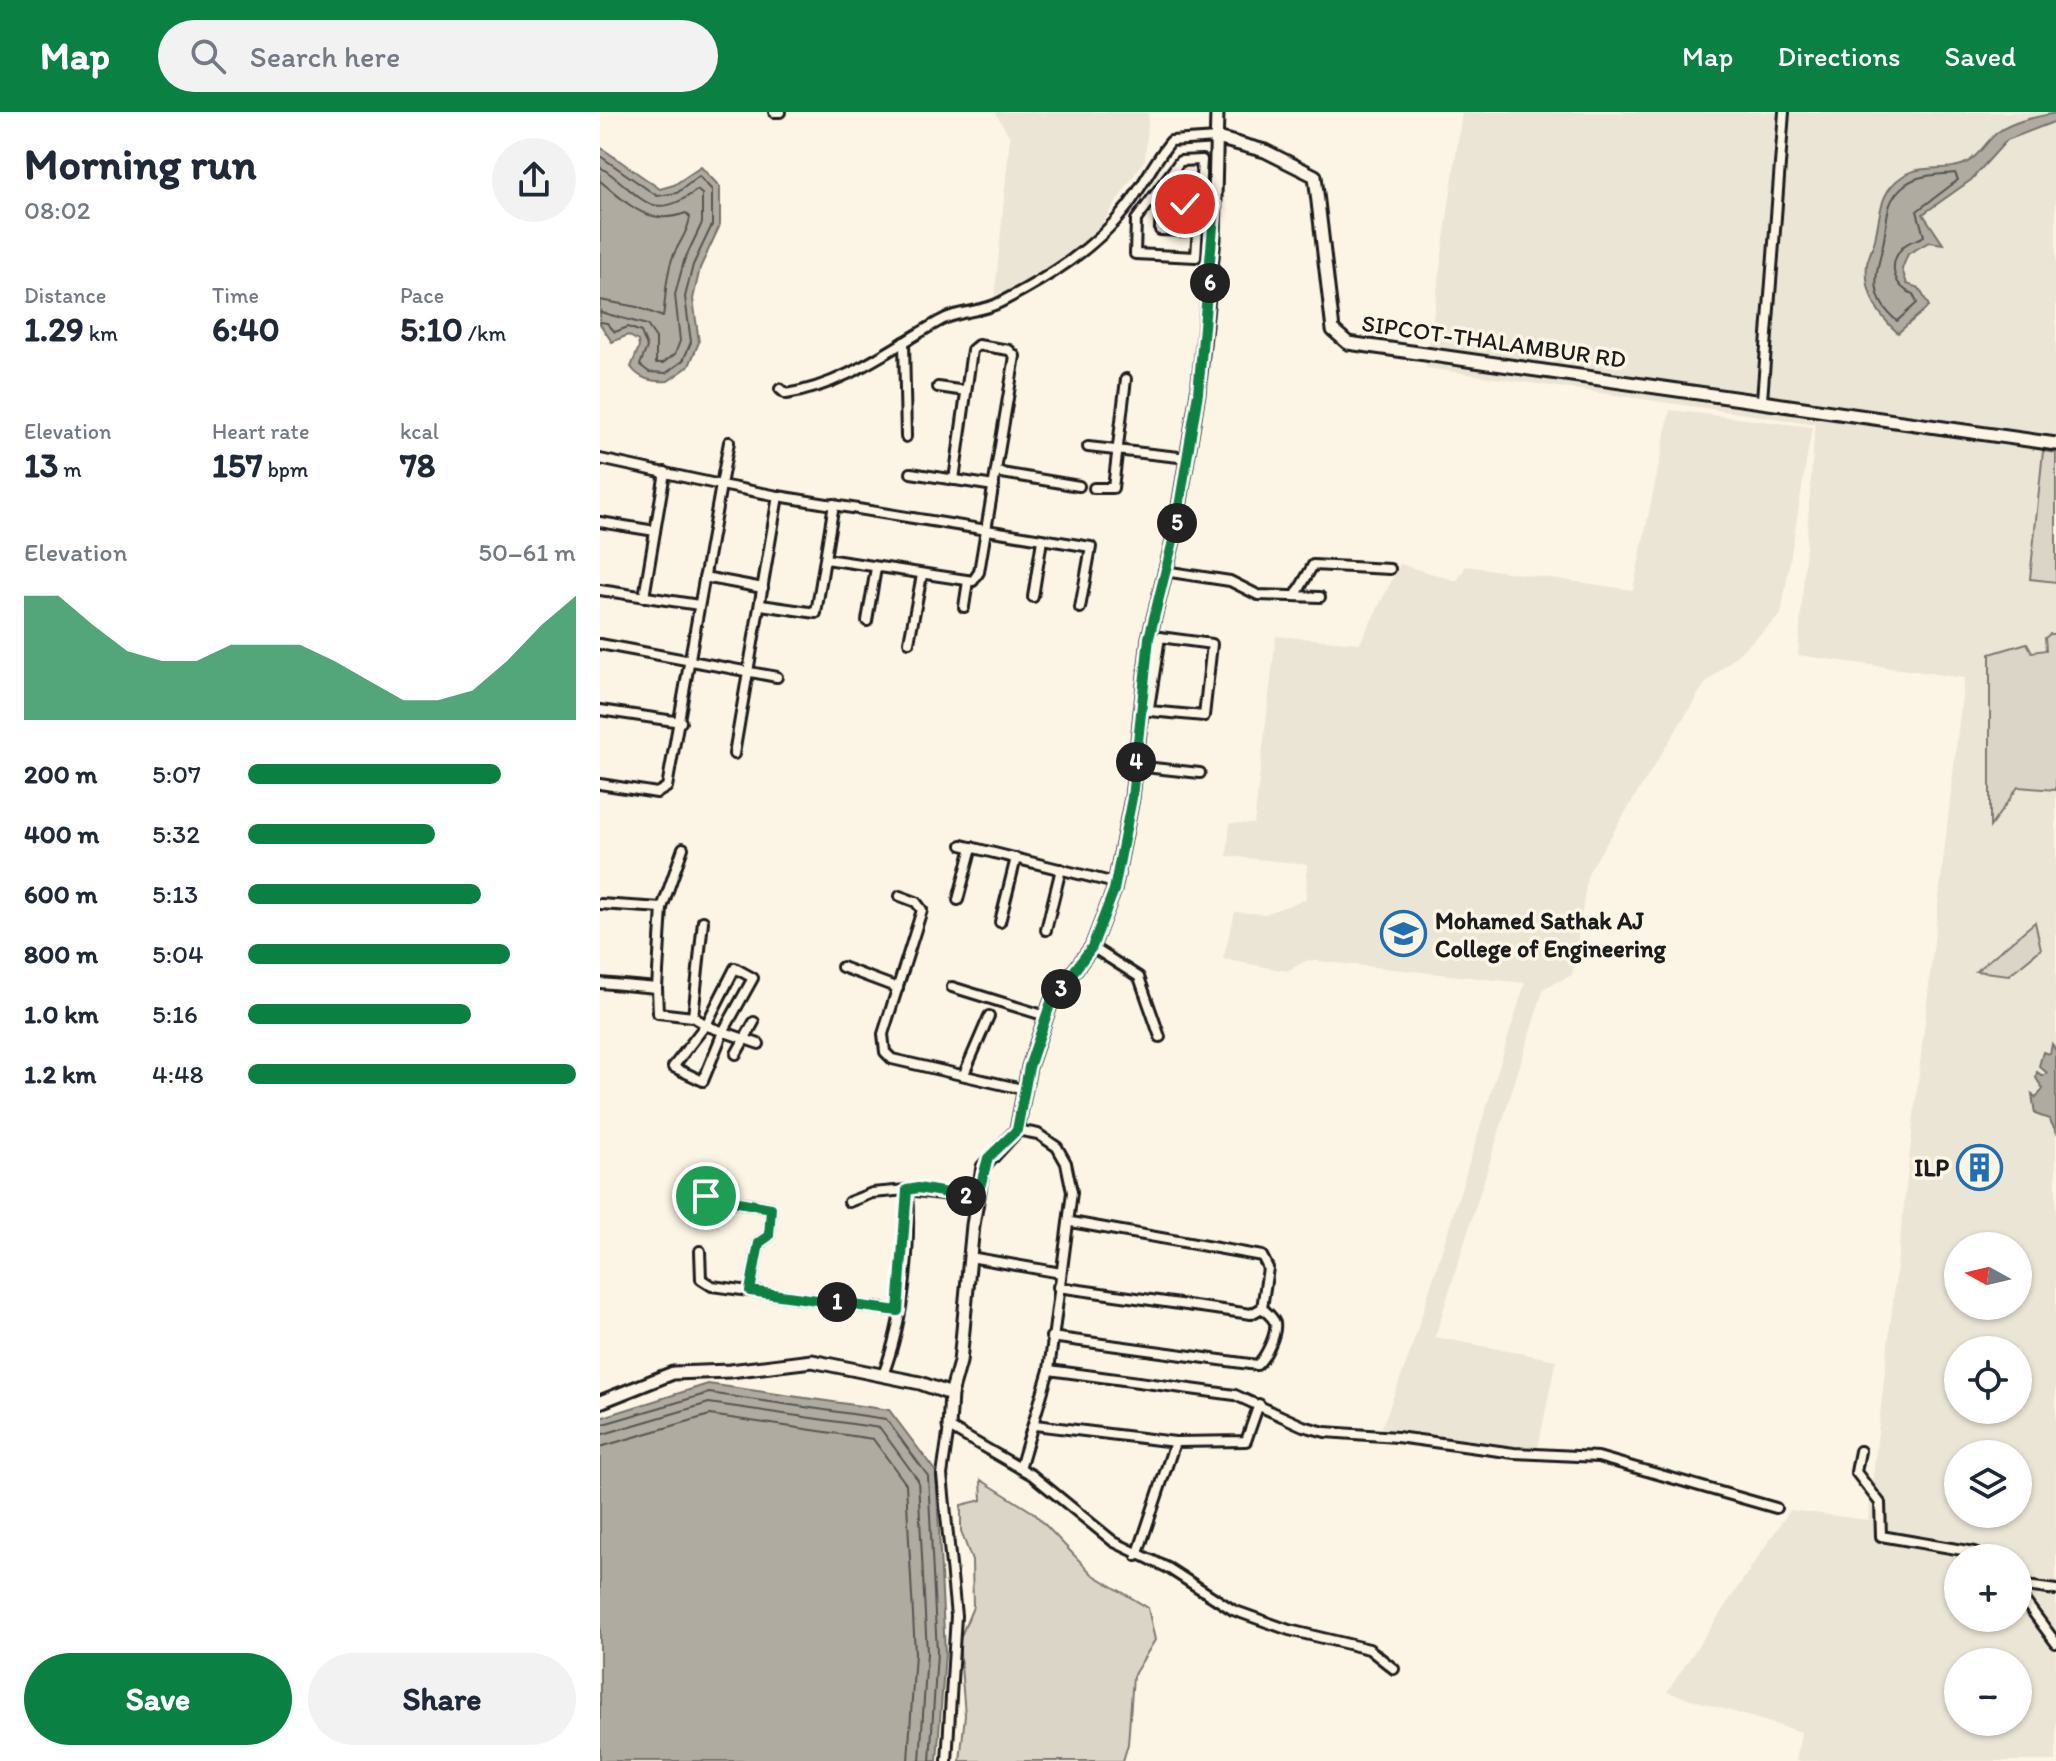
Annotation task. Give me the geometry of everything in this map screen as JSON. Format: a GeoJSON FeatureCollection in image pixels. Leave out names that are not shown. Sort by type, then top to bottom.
{"type":"FeatureCollection","features":[{"type":"Feature","properties":{"kind":"street"},"geometry":{"type":"LineString","coordinates":[[947,1761],[956,1616],[942,1475],[951,1394],[960,1362],[977,1198],[988,1158],[1017,1130],[1051,1002],[1092,947],[1115,883],[1146,706],[1164,571],[1174,537],[1198,393],[1215,205],[1217,112]]}},
{"type":"Feature","properties":{"kind":"street"},"geometry":{"type":"LineString","coordinates":[[1762,400],[1784,112]]}},
{"type":"Feature","properties":{"kind":"street","name":"SIPCOT-THALAMBUR RD"},"geometry":{"type":"LineString","coordinates":[[780,389],[786,394],[796,393],[845,377],[945,317],[986,310],[1043,278],[1077,256],[1125,209],[1171,141],[1217,138],[1265,151],[1315,176],[1331,322],[1333,330],[1342,340],[2056,444]]}},
{"type":"Feature","properties":{"kind":"street"},"geometry":{"type":"LineString","coordinates":[[1202,160],[1201,204],[1196,257],[1135,254],[1136,220],[1180,161],[1202,160]]}},
{"type":"Feature","properties":{"kind":"street"},"geometry":{"type":"LineString","coordinates":[[1161,198],[1185,199],[1185,204],[1184,231],[1160,230],[1161,198]]}},
{"type":"Feature","properties":{"kind":"street"},"geometry":{"type":"LineString","coordinates":[[1185,204],[1215,205]]}},
{"type":"Feature","properties":{"kind":"street"},"geometry":{"type":"LineString","coordinates":[[904,342],[906,437]]}},
{"type":"Feature","properties":{"kind":"street"},"geometry":{"type":"LineString","coordinates":[[826,559],[973,581],[979,572],[994,486],[1015,356],[1012,353],[976,345],[966,391],[954,480]]}},
{"type":"Feature","properties":{"kind":"street"},"geometry":{"type":"LineString","coordinates":[[1094,488],[1113,488],[1126,379]]}},
{"type":"Feature","properties":{"kind":"street"},"geometry":{"type":"LineString","coordinates":[[938,387],[966,391]]}},
{"type":"Feature","properties":{"kind":"street"},"geometry":{"type":"LineString","coordinates":[[600,784],[657,793],[667,787],[729,442]]}},
{"type":"Feature","properties":{"kind":"street"},"geometry":{"type":"LineString","coordinates":[[1088,447],[1188,458]]}},
{"type":"Feature","properties":{"kind":"street"},"geometry":{"type":"LineString","coordinates":[[600,459],[778,496],[1091,547],[1080,608]]}},
{"type":"Feature","properties":{"kind":"street"},"geometry":{"type":"LineString","coordinates":[[644,597],[665,472]]}},
{"type":"Feature","properties":{"kind":"street"},"geometry":{"type":"LineString","coordinates":[[996,472],[1079,486]]}},
{"type":"Feature","properties":{"kind":"street"},"geometry":{"type":"LineString","coordinates":[[911,473],[994,486]]}},
{"type":"Feature","properties":{"kind":"street"},"geometry":{"type":"LineString","coordinates":[[734,754],[778,496]]}},
{"type":"Feature","properties":{"kind":"street"},"geometry":{"type":"LineString","coordinates":[[761,605],[816,613],[834,504]]}},
{"type":"Feature","properties":{"kind":"street"},"geometry":{"type":"LineString","coordinates":[[600,522],[655,531]]}},
{"type":"Feature","properties":{"kind":"street"},"geometry":{"type":"LineString","coordinates":[[1033,597],[1042,540]]}},
{"type":"Feature","properties":{"kind":"street"},"geometry":{"type":"LineString","coordinates":[[1296,595],[1313,565],[1390,569]]}},
{"type":"Feature","properties":{"kind":"street"},"geometry":{"type":"LineString","coordinates":[[867,621],[876,568]]}},
{"type":"Feature","properties":{"kind":"street"},"geometry":{"type":"LineString","coordinates":[[1164,571],[1230,581],[1258,595],[1320,597]]}},
{"type":"Feature","properties":{"kind":"street"},"geometry":{"type":"LineString","coordinates":[[909,642],[922,575]]}},
{"type":"Feature","properties":{"kind":"street"},"geometry":{"type":"LineString","coordinates":[[704,577],[763,588]]}},
{"type":"Feature","properties":{"kind":"street"},"geometry":{"type":"LineString","coordinates":[[964,607],[968,581]]}},
{"type":"Feature","properties":{"kind":"street"},"geometry":{"type":"LineString","coordinates":[[600,590],[699,605]]}},
{"type":"Feature","properties":{"kind":"street"},"geometry":{"type":"LineString","coordinates":[[1146,706],[1150,711],[1204,716],[1212,644],[1154,639]]}},
{"type":"Feature","properties":{"kind":"street"},"geometry":{"type":"LineString","coordinates":[[600,644],[777,677]]}},
{"type":"Feature","properties":{"kind":"street"},"geometry":{"type":"LineString","coordinates":[[600,710],[681,722]]}},
{"type":"Feature","properties":{"kind":"street"},"geometry":{"type":"LineString","coordinates":[[1135,766],[1200,773]]}},
{"type":"Feature","properties":{"kind":"street"},"geometry":{"type":"LineString","coordinates":[[958,900],[967,846],[1115,883]]}},
{"type":"Feature","properties":{"kind":"street"},"geometry":{"type":"LineString","coordinates":[[683,848],[662,908],[658,1013],[693,1017],[723,1032],[759,1044]]}},
{"type":"Feature","properties":{"kind":"street"},"geometry":{"type":"LineString","coordinates":[[1000,922],[1016,858]]}},
{"type":"Feature","properties":{"kind":"street"},"geometry":{"type":"LineString","coordinates":[[1046,930],[1061,869]]}},
{"type":"Feature","properties":{"kind":"street"},"geometry":{"type":"LineString","coordinates":[[900,896],[916,902],[922,910],[883,1034],[885,1052],[892,1059],[1026,1090]]}},
{"type":"Feature","properties":{"kind":"street"},"geometry":{"type":"LineString","coordinates":[[600,904],[662,908]]}},
{"type":"Feature","properties":{"kind":"street"},"geometry":{"type":"LineString","coordinates":[[693,1017],[703,921]]}},
{"type":"Feature","properties":{"kind":"street"},"geometry":{"type":"LineString","coordinates":[[1092,947],[1139,977],[1160,1037]]}},
{"type":"Feature","properties":{"kind":"street"},"geometry":{"type":"LineString","coordinates":[[842,967],[898,988]]}},
{"type":"Feature","properties":{"kind":"street"},"geometry":{"type":"LineString","coordinates":[[735,968],[753,978],[723,1032],[703,1081],[673,1067],[707,1023],[735,968]]}},
{"type":"Feature","properties":{"kind":"street"},"geometry":{"type":"LineString","coordinates":[[600,983],[657,988]]}},
{"type":"Feature","properties":{"kind":"street"},"geometry":{"type":"LineString","coordinates":[[952,987],[1046,1016]]}},
{"type":"Feature","properties":{"kind":"street"},"geometry":{"type":"LineString","coordinates":[[964,1074],[989,1016]]}},
{"type":"Feature","properties":{"kind":"street"},"geometry":{"type":"LineString","coordinates":[[736,1054],[754,1022]]}},
{"type":"Feature","properties":{"kind":"street"},"geometry":{"type":"LineString","coordinates":[[1017,1130],[1038,1134],[1057,1147],[1071,1182],[1071,1222],[1058,1287],[1049,1370],[1020,1468]]}},
{"type":"Feature","properties":{"kind":"street"},"geometry":{"type":"LineString","coordinates":[[849,1202],[872,1193],[918,1188],[977,1198]]}},
{"type":"Feature","properties":{"kind":"street"},"geometry":{"type":"LineString","coordinates":[[883,1375],[898,1311],[907,1190]]}},
{"type":"Feature","properties":{"kind":"street"},"geometry":{"type":"LineString","coordinates":[[706,1196],[771,1208],[769,1236],[759,1243],[750,1291]]}},
{"type":"Feature","properties":{"kind":"street"},"geometry":{"type":"LineString","coordinates":[[1071,1222],[1262,1256],[1268,1268],[1262,1308]]}},
{"type":"Feature","properties":{"kind":"street"},"geometry":{"type":"LineString","coordinates":[[700,1251],[699,1266],[704,1282],[898,1311]]}},
{"type":"Feature","properties":{"kind":"street"},"geometry":{"type":"LineString","coordinates":[[970,1257],[1061,1273]]}},
{"type":"Feature","properties":{"kind":"street"},"geometry":{"type":"LineString","coordinates":[[1058,1287],[1251,1314],[1262,1308]]}},
{"type":"Feature","properties":{"kind":"street"},"geometry":{"type":"LineString","coordinates":[[1051,1337],[1257,1365],[1265,1356],[1275,1328],[1273,1319],[1262,1308]]}},
{"type":"Feature","properties":{"kind":"street"},"geometry":{"type":"LineString","coordinates":[[600,1402],[653,1379],[692,1370],[730,1371],[812,1361],[883,1375],[951,1394]]}},
{"type":"Feature","properties":{"kind":"street"},"geometry":{"type":"LineString","coordinates":[[1049,1370],[1235,1395],[1303,1426],[1325,1432],[1385,1435],[1514,1453],[1598,1457],[1776,1508]]}},
{"type":"Feature","properties":{"kind":"street"},"geometry":{"type":"LineString","coordinates":[[1035,1425],[1175,1442],[1246,1441],[1259,1404]]}},
{"type":"Feature","properties":{"kind":"street"},"geometry":{"type":"LineString","coordinates":[[949,1427],[1020,1468],[1101,1533],[1137,1556],[1168,1568],[1259,1621],[1369,1649],[1394,1669]]}},
{"type":"Feature","properties":{"kind":"street"},"geometry":{"type":"LineString","coordinates":[[1137,1556],[1175,1442]]}},
{"type":"Feature","properties":{"kind":"street"},"geometry":{"type":"LineString","coordinates":[[1860,1451],[1856,1472],[1880,1503],[1881,1536],[1944,1547]]}},
{"type":"Feature","properties":{"kind":"street"},"geometry":{"type":"LineString","coordinates":[[2032,1587],[2056,1590]]}},
{"type":"Feature","properties":{"kind":"street"},"geometry":{"type":"LineString","coordinates":[[2032,1611],[2056,1643]]}},
{"type":"Feature","properties":{"kind":"shaded area"},"geometry":{"type":"Polygon","coordinates":[[[995,112],[1149,112],[1145,159],[1094,236],[994,303],[1010,137],[995,112]]]}},
{"type":"Feature","properties":{"kind":"shaded area"},"geometry":{"type":"Polygon","coordinates":[[[1462,112],[2056,112],[2056,1761],[1796,1761],[1801,1732],[1667,1692],[1790,1510],[1868,1520],[1964,678],[1798,655],[1815,424],[1426,368],[1462,112]]]}},
{"type":"Feature","properties":{"kind":"shaded area","name":"Mohamed Sathak AJ College of Engineering"},"geometry":{"type":"Polygon","coordinates":[[[1670,410],[1812,427],[1781,615],[1704,685],[1588,873],[1572,975],[1544,988],[1435,1337],[1556,1360],[1538,1448],[1380,1432],[1410,1353],[1525,983],[1308,960],[1287,971],[1223,959],[1235,912],[1265,914],[1306,899],[1307,864],[1227,856],[1230,823],[1254,824],[1276,636],[1360,643],[1400,564],[1457,581],[1466,566],[1633,590],[1670,410]]]}},
{"type":"Feature","properties":{"kind":"shaded area"},"geometry":{"type":"Polygon","coordinates":[[[2043,451],[2056,453],[2056,582],[2030,579],[2043,451]]]}},
{"type":"Feature","properties":{"kind":"shaded area"},"geometry":{"type":"Polygon","coordinates":[[[2056,634],[2056,790],[2018,787],[1990,827],[1990,654],[2027,643],[2032,652],[2046,650],[2045,638],[2056,634]]]}},
{"type":"Feature","properties":{"kind":"shaded area"},"geometry":{"type":"Polygon","coordinates":[[[2035,922],[2041,949],[2009,975],[1976,971],[2035,922]]]}},
{"type":"Feature","properties":{"kind":"shaded area"},"geometry":{"type":"Polygon","coordinates":[[[981,1480],[1034,1513],[1092,1574],[1148,1608],[1155,1640],[1133,1676],[1128,1744],[1123,1761],[960,1761],[965,1715],[959,1641],[973,1607],[972,1561],[961,1531],[961,1505],[982,1500],[981,1480]]]}},
{"type":"Feature","properties":{"kind":"water"},"geometry":{"type":"Polygon","coordinates":[[[2056,113],[2056,121],[2007,140],[1971,180],[1923,214],[1943,244],[1929,242],[1908,254],[1902,269],[1907,284],[1919,288],[1929,306],[1898,333],[1884,319],[1874,302],[1867,274],[1881,209],[1890,188],[1910,172],[1968,162],[2005,128],[2056,113]]]}},
{"type":"Feature","properties":{"kind":"water"},"geometry":{"type":"Polygon","coordinates":[[[600,147],[660,189],[674,185],[701,167],[720,187],[720,225],[700,268],[693,299],[699,342],[689,366],[668,381],[638,375],[631,367],[639,347],[638,341],[628,335],[612,342],[600,324],[600,147]]]}},
{"type":"Feature","properties":{"kind":"water"},"geometry":{"type":"Polygon","coordinates":[[[2052,1044],[2056,1051],[2056,1131],[2049,1119],[2035,1114],[2032,1094],[2036,1098],[2043,1089],[2036,1078],[2037,1072],[2043,1076],[2047,1073],[2039,1066],[2043,1052],[2050,1054],[2052,1044]]]}},
{"type":"Feature","properties":{"kind":"water"},"geometry":{"type":"Polygon","coordinates":[[[708,1384],[889,1410],[936,1472],[945,1653],[937,1761],[600,1761],[600,1418],[708,1384]]]}},
{"type":"Feature","properties":{"kind":"place","name":"Mohamed Sathak AJ College of Engineering"},"geometry":{"type":"Point","coordinates":[1404,934]}},
{"type":"Feature","properties":{"kind":"place","name":"ILP"},"geometry":{"type":"Point","coordinates":[1980,1167]}},
{"type":"Feature","properties":{"kind":"route"},"geometry":{"type":"LineString","coordinates":[[706,1196],[771,1208],[769,1236],[759,1243],[750,1291],[898,1311],[903,1278],[907,1190],[918,1188],[977,1198],[983,1167],[988,1158],[1017,1130],[1029,1067],[1051,1002],[1092,947],[1114,890],[1132,798],[1149,638],[1174,537],[1198,393],[1214,239],[1215,205],[1185,204]]}}]}
